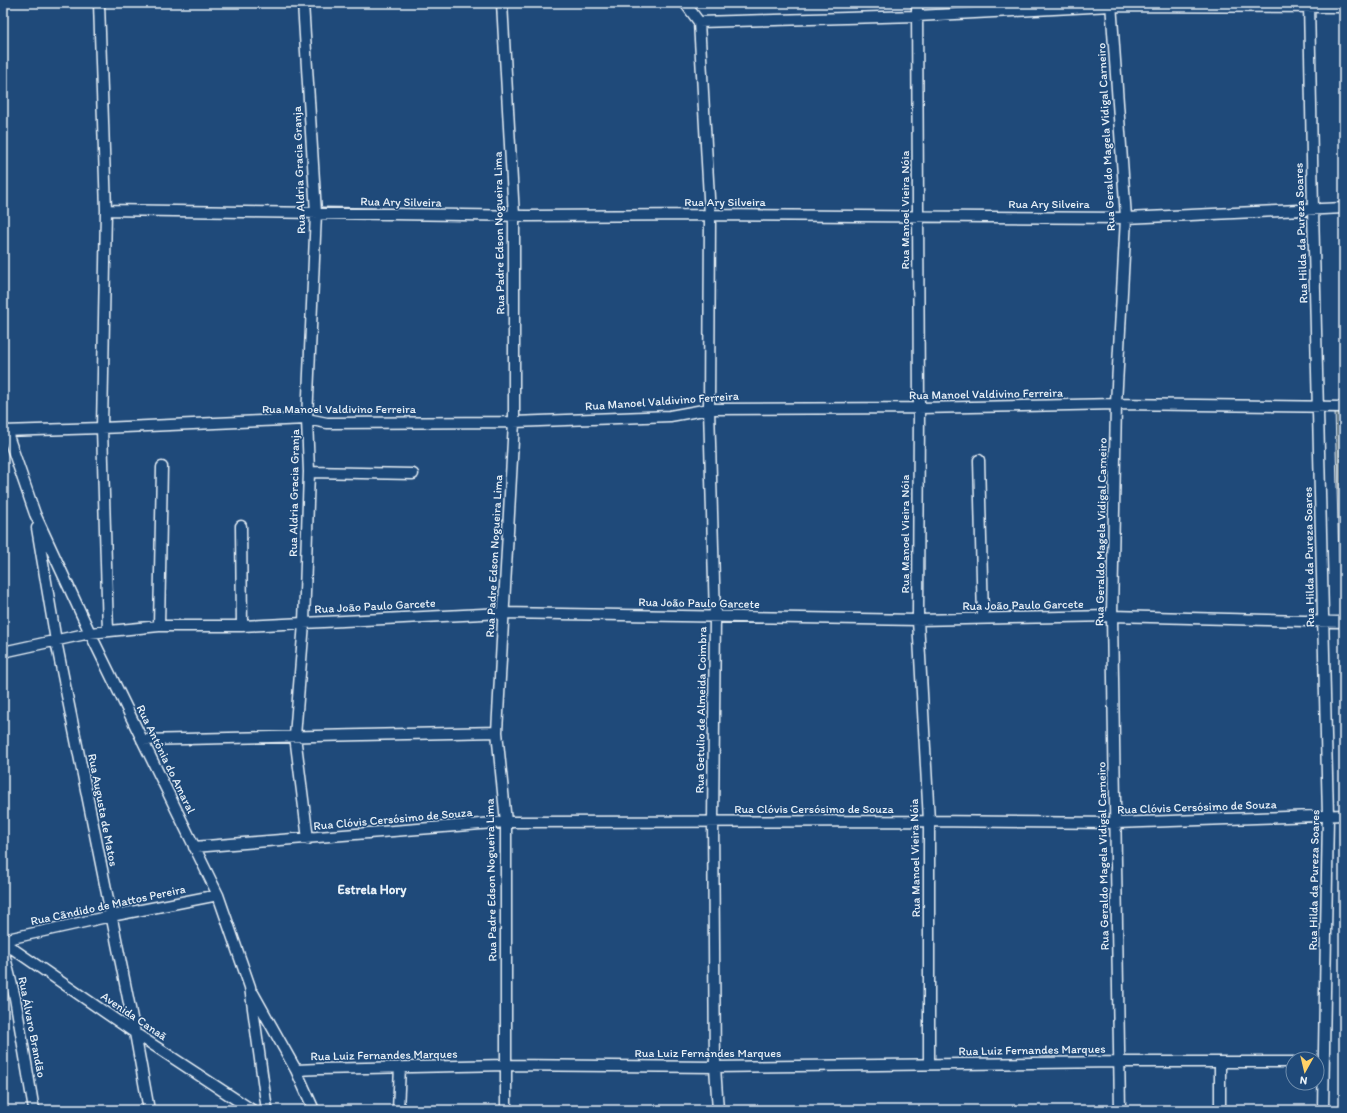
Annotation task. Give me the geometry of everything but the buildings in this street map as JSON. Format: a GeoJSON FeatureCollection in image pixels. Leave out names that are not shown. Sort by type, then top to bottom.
{"type":"FeatureCollection","features":[{"type":"Feature","properties":{"kind":"street"},"geometry":{"type":"LineString","coordinates":[[99,3],[106,210],[102,428],[108,631]]}},
{"type":"Feature","properties":{"kind":"street","name":"Rua Aldria Gracia Granja"},"geometry":{"type":"LineString","coordinates":[[303,3],[316,213],[308,419],[309,472],[304,623],[295,736],[308,839]]}},
{"type":"Feature","properties":{"kind":"street","name":"Rua Padre Edson Nogueira Lima"},"geometry":{"type":"LineString","coordinates":[[502,3],[514,216],[514,422],[497,732],[506,822],[506,1110]]}},
{"type":"Feature","properties":{"kind":"street"},"geometry":{"type":"LineString","coordinates":[[685,3],[699,22],[917,16],[1111,5],[1309,5],[1344,7]]}},
{"type":"Feature","properties":{"kind":"street","name":"Rua Manoel Vieira Nóia"},"geometry":{"type":"LineString","coordinates":[[917,3],[919,408],[918,620],[929,821],[929,1064]]}},
{"type":"Feature","properties":{"kind":"street","name":"Rua Geraldo Magela Vidigal Carneiro"},"geometry":{"type":"LineString","coordinates":[[1111,5],[1126,218],[1116,404],[1112,616],[1120,1110]]}},
{"type":"Feature","properties":{"kind":"street","name":"Rua Hilda da Pureza Soares"},"geometry":{"type":"LineString","coordinates":[[1309,5],[1328,816],[1320,1051]]}},
{"type":"Feature","properties":{"kind":"street","name":"Rua Getulio de Almeida Coimbra"},"geometry":{"type":"LineString","coordinates":[[699,22],[710,215],[710,409],[715,616],[713,822],[715,1067],[718,1110]]}},
{"type":"Feature","properties":{"kind":"street","name":"Rua Ary Silveira"},"geometry":{"type":"LineString","coordinates":[[106,210],[514,216],[710,215],[1126,218],[1344,208]]}},
{"type":"Feature","properties":{"kind":"street","name":"Rua Manoel Valdivino Ferreira"},"geometry":{"type":"LineString","coordinates":[[4,430],[102,428],[308,419],[327,423],[514,422],[670,416],[710,409],[919,408],[1116,404],[1344,407]]}},
{"type":"Feature","properties":{"kind":"street","name":"Rua Antônia do Amaral"},"geometry":{"type":"LineString","coordinates":[[4,430],[35,514],[90,633],[218,895],[250,987],[267,1110]]}},
{"type":"Feature","properties":{"kind":"street"},"geometry":{"type":"LineString","coordinates":[[979,460],[983,618]]}},
{"type":"Feature","properties":{"kind":"street"},"geometry":{"type":"LineString","coordinates":[[159,626],[162,467]]}},
{"type":"Feature","properties":{"kind":"street"},"geometry":{"type":"LineString","coordinates":[[309,472],[413,474]]}},
{"type":"Feature","properties":{"kind":"street","name":"Rua Augusta de Matos"},"geometry":{"type":"LineString","coordinates":[[35,514],[56,641],[110,916],[135,1033],[149,1110]]}},
{"type":"Feature","properties":{"kind":"street"},"geometry":{"type":"LineString","coordinates":[[241,526],[242,626]]}},
{"type":"Feature","properties":{"kind":"street","name":"Rua João Paulo Garcete"},"geometry":{"type":"LineString","coordinates":[[3,652],[90,633],[159,626],[242,626],[503,613],[918,620],[1112,616],[1344,622]]}},
{"type":"Feature","properties":{"kind":"street"},"geometry":{"type":"LineString","coordinates":[[142,740],[497,732]]}},
{"type":"Feature","properties":{"kind":"street","name":"Rua Clóvis Cersósimo de Souza"},"geometry":{"type":"LineString","coordinates":[[194,847],[506,822],[929,821],[1115,823],[1344,815]]}},
{"type":"Feature","properties":{"kind":"street","name":"Rua Cãndido de Mattos Pereira"},"geometry":{"type":"LineString","coordinates":[[3,941],[110,916],[218,895]]}},
{"type":"Feature","properties":{"kind":"street","name":"Avenida Canaã"},"geometry":{"type":"LineString","coordinates":[[3,941],[135,1033],[252,1110]]}},
{"type":"Feature","properties":{"kind":"street","name":"Rua Álvaro Brandão"},"geometry":{"type":"LineString","coordinates":[[3,949],[14,998],[34,1110]]}},
{"type":"Feature","properties":{"kind":"street"},"geometry":{"type":"LineString","coordinates":[[250,987],[296,1070],[314,1110]]}},
{"type":"Feature","properties":{"kind":"street","name":"Rua Luiz Fernandes Marques"},"geometry":{"type":"LineString","coordinates":[[296,1070],[506,1065],[715,1067],[1120,1062],[1285,1062]]}},
{"type":"Feature","properties":{"kind":"street"},"geometry":{"type":"LineString","coordinates":[[1220,1062],[1220,1110]]}},
{"type":"Feature","properties":{"kind":"street"},"geometry":{"type":"LineString","coordinates":[[398,1110],[400,1067]]}},
{"type":"Feature","properties":{"kind":"street","name":"Rua Hilda da Pureza Soares"},"geometry":{"type":"LineString","coordinates":[[1322,1091],[1323,1110]]}},
{"type":"Feature","properties":{"kind":"district","name":"Estrela Hory"},"geometry":{"type":"Point","coordinates":[372,889]}}]}
